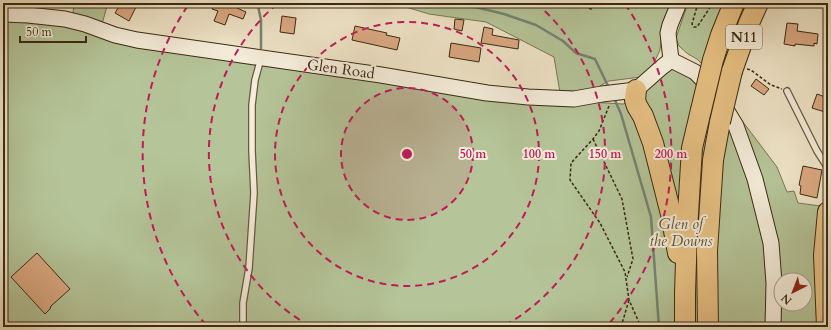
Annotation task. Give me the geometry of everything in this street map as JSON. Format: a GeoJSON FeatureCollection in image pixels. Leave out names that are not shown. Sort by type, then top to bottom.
{"type":"FeatureCollection","features":[{"type":"Feature","properties":{"kind":"highway","name":"N11"},"geometry":{"type":"LineString","coordinates":[[685,327],[687,230],[692,148],[713,60],[721,34],[734,3]]}},
{"type":"Feature","properties":{"kind":"highway","name":"N11"},"geometry":{"type":"LineString","coordinates":[[708,327],[708,244],[713,160],[720,122],[739,70],[749,23],[758,3]]}},
{"type":"Feature","properties":{"kind":"highway","name":"N11"},"geometry":{"type":"LineString","coordinates":[[627,91],[635,100],[643,116],[653,143],[671,214],[685,293]]}},
{"type":"Feature","properties":{"kind":"highway"},"geometry":{"type":"LineString","coordinates":[[827,327],[824,255],[828,212]]}},
{"type":"Feature","properties":{"kind":"main road"},"geometry":{"type":"LineString","coordinates":[[671,60],[668,33],[680,3]]}},
{"type":"Feature","properties":{"kind":"main road","name":"Glen Road"},"geometry":{"type":"LineString","coordinates":[[3,14],[65,19],[85,24],[115,35],[137,40],[381,75],[487,94],[605,100],[627,91]]}},
{"type":"Feature","properties":{"kind":"main road"},"geometry":{"type":"LineString","coordinates":[[627,91],[671,60]]}},
{"type":"Feature","properties":{"kind":"main road"},"geometry":{"type":"LineString","coordinates":[[671,60],[695,72],[716,93],[736,126],[755,179],[771,243],[774,283],[773,327]]}},
{"type":"Feature","properties":{"kind":"lane"},"geometry":{"type":"LineString","coordinates":[[244,327],[243,304],[249,268],[254,193],[252,105],[255,80],[261,58]]}},
{"type":"Feature","properties":{"kind":"lane"},"geometry":{"type":"LineString","coordinates":[[787,90],[817,151],[828,166]]}},
{"type":"Feature","properties":{"kind":"path"},"geometry":{"type":"LineString","coordinates":[[575,3],[591,9],[598,5]]}},
{"type":"Feature","properties":{"kind":"path"},"geometry":{"type":"LineString","coordinates":[[698,3],[692,24],[694,27],[697,27],[711,6],[716,3]]}},
{"type":"Feature","properties":{"kind":"path"},"geometry":{"type":"LineString","coordinates":[[739,70],[751,70],[772,85],[787,90]]}},
{"type":"Feature","properties":{"kind":"path"},"geometry":{"type":"LineString","coordinates":[[605,100],[599,131],[594,139],[571,163],[570,180],[600,223],[625,272],[629,300],[641,327]]}},
{"type":"Feature","properties":{"kind":"path"},"geometry":{"type":"LineString","coordinates":[[594,139],[622,199],[633,259],[626,279]]}},
{"type":"Feature","properties":{"kind":"path"},"geometry":{"type":"LineString","coordinates":[[621,327],[629,300]]}},
{"type":"Feature","properties":{"kind":"green space"},"geometry":{"type":"Polygon","coordinates":[[[74,3],[108,3],[102,24],[73,13],[74,3]]]}},
{"type":"Feature","properties":{"kind":"green space"},"geometry":{"type":"Polygon","coordinates":[[[393,3],[675,3],[661,41],[660,50],[653,65],[641,77],[609,81],[594,89],[560,93],[554,57],[486,22],[429,14],[393,3]]]}},
{"type":"Feature","properties":{"kind":"green space"},"geometry":{"type":"Polygon","coordinates":[[[688,3],[724,3],[703,65],[679,46],[676,38],[688,3]]]}},
{"type":"Feature","properties":{"kind":"green space","name":"Glen of the Downs"},"geometry":{"type":"Polygon","coordinates":[[[3,19],[64,25],[590,102],[623,104],[642,97],[654,81],[670,67],[694,74],[731,106],[777,167],[787,192],[794,191],[798,203],[828,207],[828,327],[3,327],[3,19]]]}},
{"type":"Feature","properties":{"kind":"building"},"geometry":{"type":"Polygon","coordinates":[[[121,3],[133,3],[137,5],[129,21],[115,13],[121,3]]]}},
{"type":"Feature","properties":{"kind":"building"},"geometry":{"type":"Polygon","coordinates":[[[215,3],[239,3],[237,8],[246,12],[243,19],[229,14],[225,25],[214,21],[218,11],[212,9],[215,3]]]}},
{"type":"Feature","properties":{"kind":"building"},"geometry":{"type":"Polygon","coordinates":[[[282,16],[296,18],[294,34],[280,32],[282,16]]]}},
{"type":"Feature","properties":{"kind":"building"},"geometry":{"type":"Polygon","coordinates":[[[455,19],[464,20],[462,31],[454,29],[455,19]]]}},
{"type":"Feature","properties":{"kind":"building"},"geometry":{"type":"Polygon","coordinates":[[[787,23],[798,24],[797,31],[818,34],[817,44],[814,43],[814,46],[795,44],[795,46],[784,44],[787,23]]]}},
{"type":"Feature","properties":{"kind":"building"},"geometry":{"type":"Polygon","coordinates":[[[355,26],[387,33],[386,35],[400,38],[397,50],[352,40],[355,26]]]}},
{"type":"Feature","properties":{"kind":"building"},"geometry":{"type":"Polygon","coordinates":[[[484,27],[493,29],[492,35],[519,40],[518,49],[481,43],[484,27]]]}},
{"type":"Feature","properties":{"kind":"building"},"geometry":{"type":"Polygon","coordinates":[[[451,43],[481,48],[479,62],[449,57],[451,43]]]}},
{"type":"Feature","properties":{"kind":"building"},"geometry":{"type":"Polygon","coordinates":[[[756,79],[769,89],[764,95],[751,86],[756,79]]]}},
{"type":"Feature","properties":{"kind":"building"},"geometry":{"type":"Polygon","coordinates":[[[817,94],[828,98],[825,112],[812,108],[817,94]]]}},
{"type":"Feature","properties":{"kind":"building"},"geometry":{"type":"Polygon","coordinates":[[[803,166],[822,170],[817,198],[800,194],[801,186],[799,185],[803,166]]]}},
{"type":"Feature","properties":{"kind":"building"},"geometry":{"type":"Polygon","coordinates":[[[37,253],[70,289],[51,306],[45,314],[11,277],[37,253]]]}},
{"type":"Feature","properties":{"kind":"waterway"},"geometry":{"type":"LineString","coordinates":[[259,3],[258,6],[261,20],[261,48]]}},
{"type":"Feature","properties":{"kind":"waterway"},"geometry":{"type":"LineString","coordinates":[[449,3],[467,5],[504,14],[536,25],[563,41],[576,53],[595,59],[609,88]]}},
{"type":"Feature","properties":{"kind":"waterway"},"geometry":{"type":"LineString","coordinates":[[614,98],[621,114],[651,217],[659,327]]}}]}
